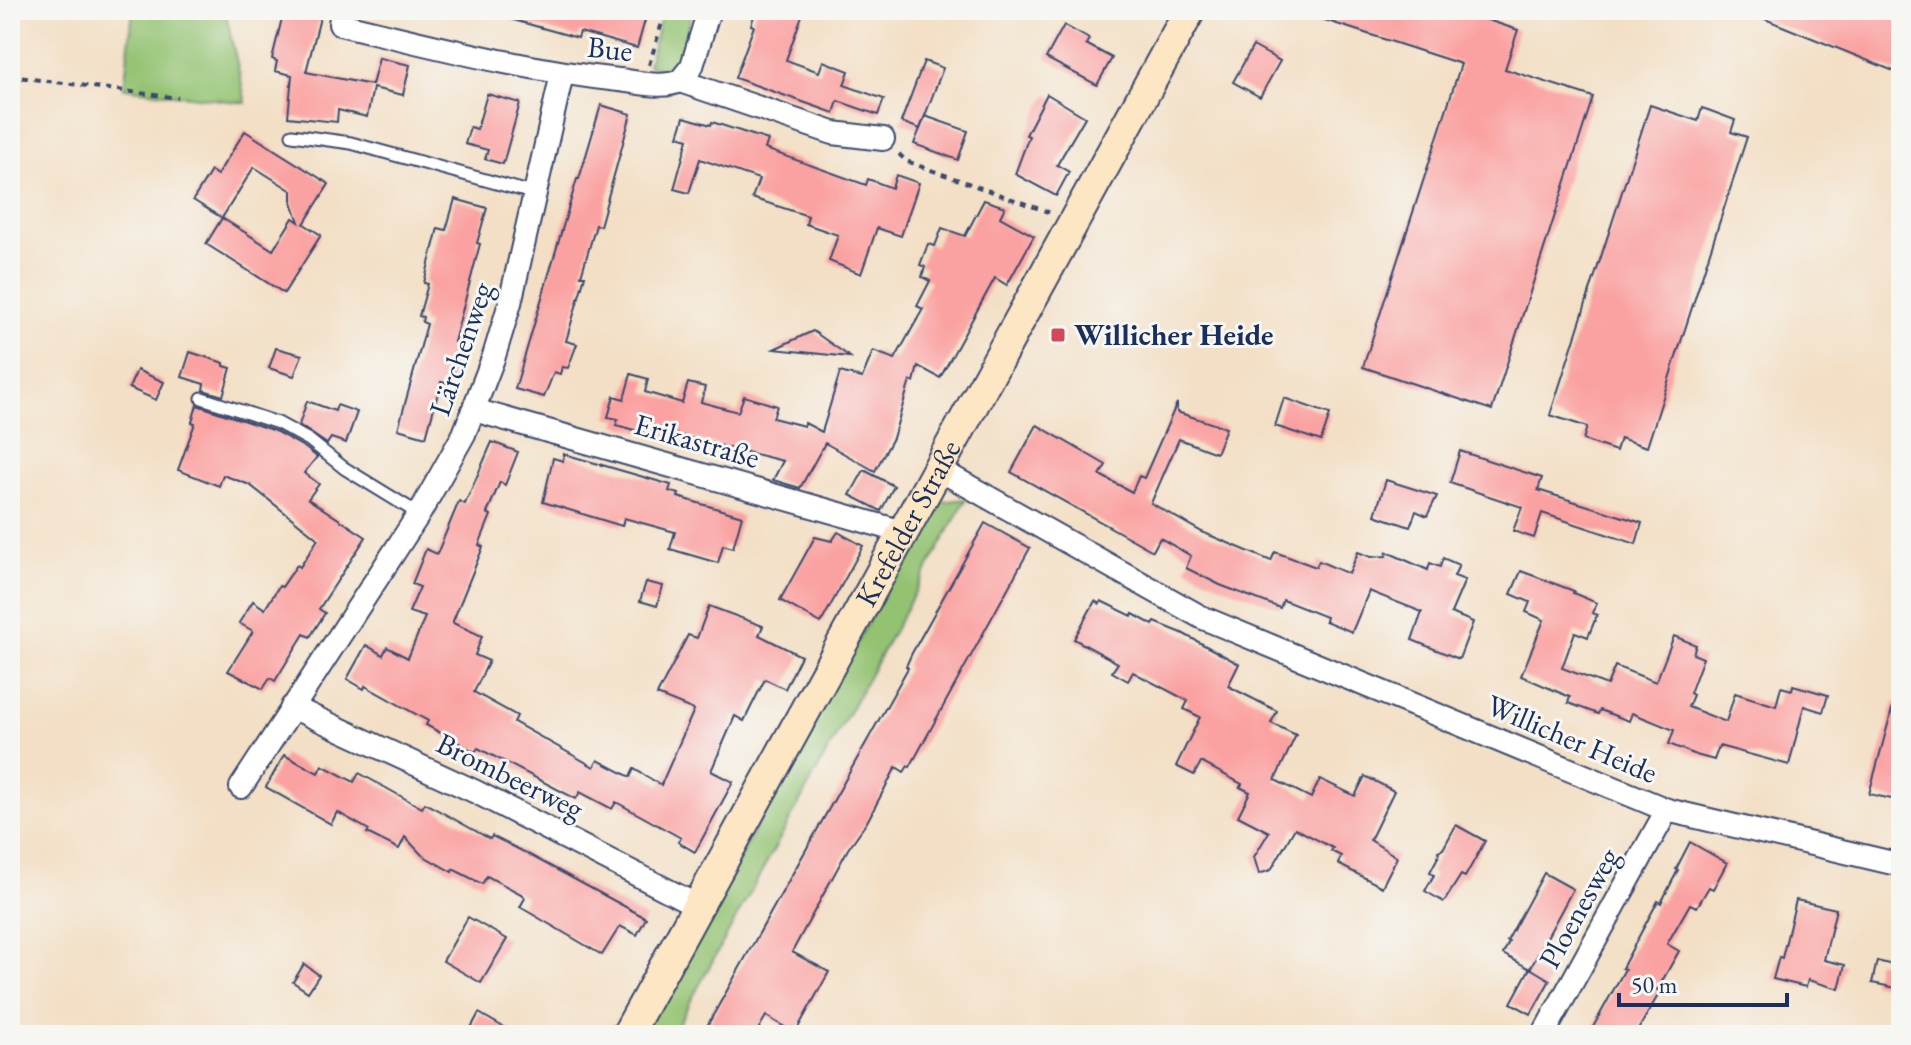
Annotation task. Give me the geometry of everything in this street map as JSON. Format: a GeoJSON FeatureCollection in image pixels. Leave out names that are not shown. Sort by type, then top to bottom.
{"type":"FeatureCollection","features":[{"type":"Feature","properties":{"kind":"main road","name":"Krefelder Straße"},"geometry":{"type":"LineString","coordinates":[[627,1035],[1190,10]]}},
{"type":"Feature","properties":{"kind":"street","name":"Bue"},"geometry":{"type":"LineString","coordinates":[[342,10],[340,24],[506,64],[644,83],[667,85],[680,81],[833,133],[883,139]]}},
{"type":"Feature","properties":{"kind":"street"},"geometry":{"type":"LineString","coordinates":[[680,81],[692,66],[709,10]]}},
{"type":"Feature","properties":{"kind":"street","name":"Lärchenweg"},"geometry":{"type":"LineString","coordinates":[[241,787],[419,514],[452,458],[474,410],[503,329],[537,194],[562,74]]}},
{"type":"Feature","properties":{"kind":"street","name":"Erikastraße"},"geometry":{"type":"LineString","coordinates":[[474,410],[903,532]]}},
{"type":"Feature","properties":{"kind":"street","name":"Willicher Heide"},"geometry":{"type":"LineString","coordinates":[[938,469],[1201,617],[1667,810],[1901,865]]}},
{"type":"Feature","properties":{"kind":"street","name":"Brombeerweg"},"geometry":{"type":"LineString","coordinates":[[292,707],[465,786],[698,906]]}},
{"type":"Feature","properties":{"kind":"street","name":"Ploenesweg"},"geometry":{"type":"LineString","coordinates":[[1543,1035],[1667,810]]}},
{"type":"Feature","properties":{"kind":"lane"},"geometry":{"type":"LineString","coordinates":[[292,135],[351,143],[537,194]]}},
{"type":"Feature","properties":{"kind":"lane"},"geometry":{"type":"LineString","coordinates":[[202,398],[278,423],[309,440],[344,468],[419,514]]}},
{"type":"Feature","properties":{"kind":"path"},"geometry":{"type":"LineString","coordinates":[[644,83],[666,10]]}},
{"type":"Feature","properties":{"kind":"path"},"geometry":{"type":"LineString","coordinates":[[10,76],[178,98]]}},
{"type":"Feature","properties":{"kind":"path"},"geometry":{"type":"LineString","coordinates":[[883,139],[906,161],[1074,221]]}},
{"type":"Feature","properties":{"kind":"green space"},"geometry":{"type":"Polygon","coordinates":[[[133,10],[225,10],[246,103],[124,88],[133,10]]]}},
{"type":"Feature","properties":{"kind":"green space"},"geometry":{"type":"Polygon","coordinates":[[[663,10],[692,10],[681,56],[661,69],[648,65],[663,10]]]}},
{"type":"Feature","properties":{"kind":"green space"},"geometry":{"type":"Polygon","coordinates":[[[966,499],[672,1035],[643,1035],[933,503],[966,499]]]}},
{"type":"Feature","properties":{"kind":"building"},"geometry":{"type":"Polygon","coordinates":[[[284,10],[322,10],[306,72],[372,85],[379,58],[410,65],[403,95],[373,88],[367,117],[338,110],[337,122],[288,117],[292,75],[275,71],[277,61],[272,59],[284,10]]]}},
{"type":"Feature","properties":{"kind":"building"},"geometry":{"type":"Polygon","coordinates":[[[497,10],[648,10],[637,48],[580,32],[578,38],[496,15],[497,10]]]}},
{"type":"Feature","properties":{"kind":"building"},"geometry":{"type":"Polygon","coordinates":[[[756,10],[804,10],[786,60],[819,72],[823,61],[849,71],[844,85],[884,99],[878,115],[838,101],[834,113],[735,78],[754,26],[751,25],[756,10]]]}},
{"type":"Feature","properties":{"kind":"building"},"geometry":{"type":"Polygon","coordinates":[[[1306,10],[1457,10],[1518,30],[1505,69],[1593,97],[1492,410],[1363,367],[1461,64],[1306,14],[1306,10]]]}},
{"type":"Feature","properties":{"kind":"building"},"geometry":{"type":"Polygon","coordinates":[[[1901,10],[1901,74],[1745,11],[1901,10]]]}},
{"type":"Feature","properties":{"kind":"building"},"geometry":{"type":"Polygon","coordinates":[[[1064,25],[1089,39],[1086,44],[1112,58],[1097,85],[1046,58],[1064,25]]]}},
{"type":"Feature","properties":{"kind":"building"},"geometry":{"type":"Polygon","coordinates":[[[1253,46],[1280,61],[1260,97],[1233,82],[1253,46]]]}},
{"type":"Feature","properties":{"kind":"building"},"geometry":{"type":"Polygon","coordinates":[[[924,61],[943,68],[920,129],[901,122],[924,61]]]}},
{"type":"Feature","properties":{"kind":"building"},"geometry":{"type":"Polygon","coordinates":[[[487,94],[520,103],[503,164],[485,159],[488,150],[465,144],[470,127],[477,129],[487,94]]]}},
{"type":"Feature","properties":{"kind":"building"},"geometry":{"type":"Polygon","coordinates":[[[1047,94],[1085,117],[1057,165],[1069,172],[1056,196],[1015,174],[1029,136],[1026,135],[1047,94]]]}},
{"type":"Feature","properties":{"kind":"building"},"geometry":{"type":"Polygon","coordinates":[[[601,105],[631,114],[600,226],[596,225],[581,276],[585,276],[566,341],[577,344],[568,368],[562,367],[560,374],[554,372],[544,397],[515,389],[601,105]]]}},
{"type":"Feature","properties":{"kind":"building"},"geometry":{"type":"Polygon","coordinates":[[[1650,105],[1698,121],[1702,108],[1735,120],[1731,132],[1747,137],[1647,447],[1620,438],[1616,451],[1583,440],[1587,427],[1550,415],[1650,105]]]}},
{"type":"Feature","properties":{"kind":"building"},"geometry":{"type":"Polygon","coordinates":[[[925,116],[968,131],[958,160],[914,144],[925,116]]]}},
{"type":"Feature","properties":{"kind":"building"},"geometry":{"type":"Polygon","coordinates":[[[684,117],[711,125],[712,122],[768,140],[765,149],[866,185],[868,179],[892,188],[896,175],[919,183],[901,236],[877,228],[861,274],[829,261],[838,235],[806,224],[808,216],[752,198],[759,179],[700,159],[689,193],[674,189],[688,139],[678,136],[684,117]]]}},
{"type":"Feature","properties":{"kind":"building"},"geometry":{"type":"Polygon","coordinates":[[[245,131],[329,184],[304,224],[321,235],[284,293],[206,244],[222,218],[193,200],[211,171],[217,175],[245,131]],[[254,167],[222,218],[273,250],[293,218],[299,222],[292,202],[292,191],[254,167]]]}},
{"type":"Feature","properties":{"kind":"building"},"geometry":{"type":"Polygon","coordinates":[[[455,199],[487,208],[454,342],[461,344],[450,384],[441,382],[426,437],[398,429],[427,324],[419,316],[428,284],[424,283],[438,228],[446,230],[455,199]]]}},
{"type":"Feature","properties":{"kind":"building"},"geometry":{"type":"Polygon","coordinates":[[[984,200],[1005,207],[1000,217],[1034,236],[1007,285],[995,278],[940,378],[918,366],[914,382],[910,381],[893,438],[875,471],[825,443],[800,488],[773,480],[783,461],[654,429],[652,435],[616,425],[618,419],[608,417],[614,396],[624,399],[631,374],[648,379],[645,392],[682,403],[688,383],[705,387],[701,402],[738,412],[744,396],[777,406],[773,418],[804,426],[805,423],[822,432],[840,372],[862,378],[873,351],[895,359],[923,309],[917,306],[930,281],[922,277],[925,267],[920,265],[928,244],[935,246],[942,228],[965,236],[984,200]]]}},
{"type":"Feature","properties":{"kind":"building"},"geometry":{"type":"Polygon","coordinates":[[[813,331],[850,357],[774,349],[813,331]]]}},
{"type":"Feature","properties":{"kind":"building"},"geometry":{"type":"Polygon","coordinates":[[[276,348],[302,355],[294,376],[269,368],[276,348]]]}},
{"type":"Feature","properties":{"kind":"building"},"geometry":{"type":"Polygon","coordinates":[[[190,352],[231,368],[223,396],[203,390],[204,384],[182,377],[190,352]]]}},
{"type":"Feature","properties":{"kind":"building"},"geometry":{"type":"Polygon","coordinates":[[[137,370],[164,382],[156,400],[129,388],[137,370]]]}},
{"type":"Feature","properties":{"kind":"building"},"geometry":{"type":"Polygon","coordinates":[[[1284,398],[1330,414],[1321,441],[1275,426],[1284,398]]]}},
{"type":"Feature","properties":{"kind":"building"},"geometry":{"type":"Polygon","coordinates":[[[307,401],[335,411],[337,405],[357,412],[346,443],[331,438],[327,444],[299,425],[307,401]]]}},
{"type":"Feature","properties":{"kind":"building"},"geometry":{"type":"Polygon","coordinates":[[[1177,403],[1177,412],[1226,428],[1216,453],[1179,439],[1151,503],[1202,532],[1271,561],[1275,552],[1316,567],[1319,561],[1349,574],[1358,552],[1371,557],[1386,556],[1387,552],[1428,570],[1430,563],[1440,567],[1443,558],[1459,565],[1454,576],[1465,580],[1451,613],[1473,622],[1459,659],[1412,640],[1422,612],[1369,591],[1352,632],[1325,621],[1326,617],[1283,600],[1280,608],[1186,568],[1191,556],[1160,538],[1153,551],[1011,472],[1037,425],[1106,465],[1100,475],[1132,492],[1139,476],[1144,478],[1177,403]]]}},
{"type":"Feature","properties":{"kind":"building"},"geometry":{"type":"Polygon","coordinates":[[[197,405],[275,431],[317,457],[304,473],[319,484],[308,499],[366,537],[319,609],[325,613],[310,637],[304,634],[275,681],[270,678],[263,689],[228,671],[253,631],[239,623],[253,601],[265,609],[279,586],[282,587],[297,565],[300,567],[318,539],[250,485],[223,475],[219,486],[178,470],[195,423],[192,422],[197,405]]]}},
{"type":"Feature","properties":{"kind":"building"},"geometry":{"type":"Polygon","coordinates":[[[492,442],[518,452],[505,485],[500,482],[487,513],[491,515],[479,545],[483,547],[453,623],[482,636],[475,655],[489,661],[474,692],[517,716],[514,722],[594,767],[598,760],[630,777],[634,769],[661,785],[694,710],[657,695],[688,635],[697,638],[709,606],[763,626],[759,635],[801,656],[785,689],[765,679],[744,721],[735,716],[711,771],[733,782],[695,852],[678,842],[681,838],[616,802],[612,809],[580,792],[576,799],[478,748],[475,752],[426,725],[428,721],[347,679],[366,645],[383,655],[387,647],[408,658],[425,617],[409,612],[420,587],[412,584],[426,549],[437,554],[459,501],[465,504],[492,442]]]}},
{"type":"Feature","properties":{"kind":"building"},"geometry":{"type":"Polygon","coordinates":[[[1460,451],[1542,478],[1538,490],[1642,523],[1636,544],[1542,513],[1534,538],[1513,531],[1522,507],[1450,483],[1460,451]]]}},
{"type":"Feature","properties":{"kind":"building"},"geometry":{"type":"Polygon","coordinates":[[[564,454],[671,485],[669,491],[679,494],[678,497],[742,516],[733,548],[723,545],[718,563],[670,549],[675,532],[624,518],[622,526],[543,502],[553,458],[563,461],[564,454]]]}},
{"type":"Feature","properties":{"kind":"building"},"geometry":{"type":"Polygon","coordinates":[[[864,470],[894,486],[881,511],[850,495],[864,470]]]}},
{"type":"Feature","properties":{"kind":"building"},"geometry":{"type":"Polygon","coordinates":[[[1386,480],[1437,496],[1427,516],[1416,511],[1410,527],[1375,515],[1386,480]]]}},
{"type":"Feature","properties":{"kind":"building"},"geometry":{"type":"Polygon","coordinates":[[[985,523],[1030,548],[910,767],[904,772],[896,767],[792,952],[829,972],[795,1033],[766,1016],[755,1035],[702,1035],[908,668],[906,666],[912,653],[985,523]]]}},
{"type":"Feature","properties":{"kind":"building"},"geometry":{"type":"Polygon","coordinates":[[[838,532],[863,546],[821,623],[780,600],[815,537],[832,541],[838,532]]]}},
{"type":"Feature","properties":{"kind":"building"},"geometry":{"type":"Polygon","coordinates":[[[1521,571],[1597,603],[1592,613],[1597,615],[1588,637],[1575,632],[1562,668],[1607,685],[1615,666],[1656,682],[1674,636],[1696,645],[1693,654],[1703,658],[1688,707],[1726,722],[1735,693],[1776,706],[1781,687],[1792,690],[1793,685],[1828,695],[1823,712],[1804,706],[1789,765],[1719,746],[1714,760],[1696,755],[1669,744],[1674,730],[1632,713],[1629,721],[1568,703],[1570,697],[1521,676],[1544,620],[1526,612],[1530,602],[1511,594],[1521,571]]]}},
{"type":"Feature","properties":{"kind":"building"},"geometry":{"type":"Polygon","coordinates":[[[646,582],[663,586],[657,606],[640,601],[646,582]]]}},
{"type":"Feature","properties":{"kind":"building"},"geometry":{"type":"Polygon","coordinates":[[[1095,601],[1133,614],[1153,625],[1155,622],[1182,633],[1239,664],[1228,686],[1277,711],[1271,723],[1296,735],[1275,780],[1311,798],[1320,779],[1355,796],[1365,776],[1394,791],[1370,840],[1397,857],[1382,887],[1338,864],[1341,856],[1331,851],[1333,848],[1295,828],[1271,870],[1259,874],[1254,857],[1269,832],[1238,816],[1250,792],[1240,787],[1242,784],[1201,762],[1194,775],[1176,766],[1200,717],[1184,709],[1188,701],[1133,672],[1128,681],[1112,672],[1118,663],[1074,639],[1095,601]]]}},
{"type":"Feature","properties":{"kind":"building"},"geometry":{"type":"Polygon","coordinates":[[[1894,702],[1901,703],[1901,801],[1869,794],[1894,702]]]}},
{"type":"Feature","properties":{"kind":"building"},"geometry":{"type":"Polygon","coordinates":[[[284,755],[318,773],[322,765],[354,782],[359,773],[422,808],[425,803],[490,839],[492,836],[524,852],[646,918],[637,935],[620,926],[602,955],[520,907],[525,898],[523,895],[487,876],[482,884],[453,869],[452,872],[422,855],[405,837],[399,849],[367,833],[369,830],[337,812],[331,824],[266,787],[284,755]]]}},
{"type":"Feature","properties":{"kind":"building"},"geometry":{"type":"Polygon","coordinates":[[[1456,825],[1485,841],[1465,877],[1461,875],[1444,902],[1425,891],[1434,875],[1430,872],[1438,851],[1443,849],[1456,825]]]}},
{"type":"Feature","properties":{"kind":"building"},"geometry":{"type":"Polygon","coordinates":[[[1690,842],[1727,863],[1713,889],[1709,887],[1697,907],[1690,904],[1667,944],[1679,951],[1635,1035],[1608,1035],[1593,1027],[1658,901],[1661,903],[1690,842]]]}},
{"type":"Feature","properties":{"kind":"building"},"geometry":{"type":"Polygon","coordinates":[[[1544,873],[1573,889],[1530,969],[1503,954],[1544,873]]]}},
{"type":"Feature","properties":{"kind":"building"},"geometry":{"type":"Polygon","coordinates":[[[1796,900],[1836,909],[1824,960],[1845,965],[1839,989],[1808,980],[1806,987],[1773,979],[1779,957],[1782,958],[1796,900]]]}},
{"type":"Feature","properties":{"kind":"building"},"geometry":{"type":"Polygon","coordinates":[[[468,917],[507,939],[481,983],[443,961],[468,917]]]}},
{"type":"Feature","properties":{"kind":"building"},"geometry":{"type":"Polygon","coordinates":[[[1877,961],[1901,967],[1901,989],[1872,983],[1877,961]]]}},
{"type":"Feature","properties":{"kind":"building"},"geometry":{"type":"Polygon","coordinates":[[[304,964],[319,975],[308,992],[293,982],[304,964]]]}},
{"type":"Feature","properties":{"kind":"building"},"geometry":{"type":"Polygon","coordinates":[[[1530,968],[1550,980],[1531,1014],[1511,1003],[1530,968]]]}},
{"type":"Feature","properties":{"kind":"building"},"geometry":{"type":"Polygon","coordinates":[[[479,1013],[517,1035],[467,1035],[479,1013]]]}},
{"type":"Feature","properties":{"kind":"place","name":"Willicher Heide"},"geometry":{"type":"Point","coordinates":[1058,335]}}]}
